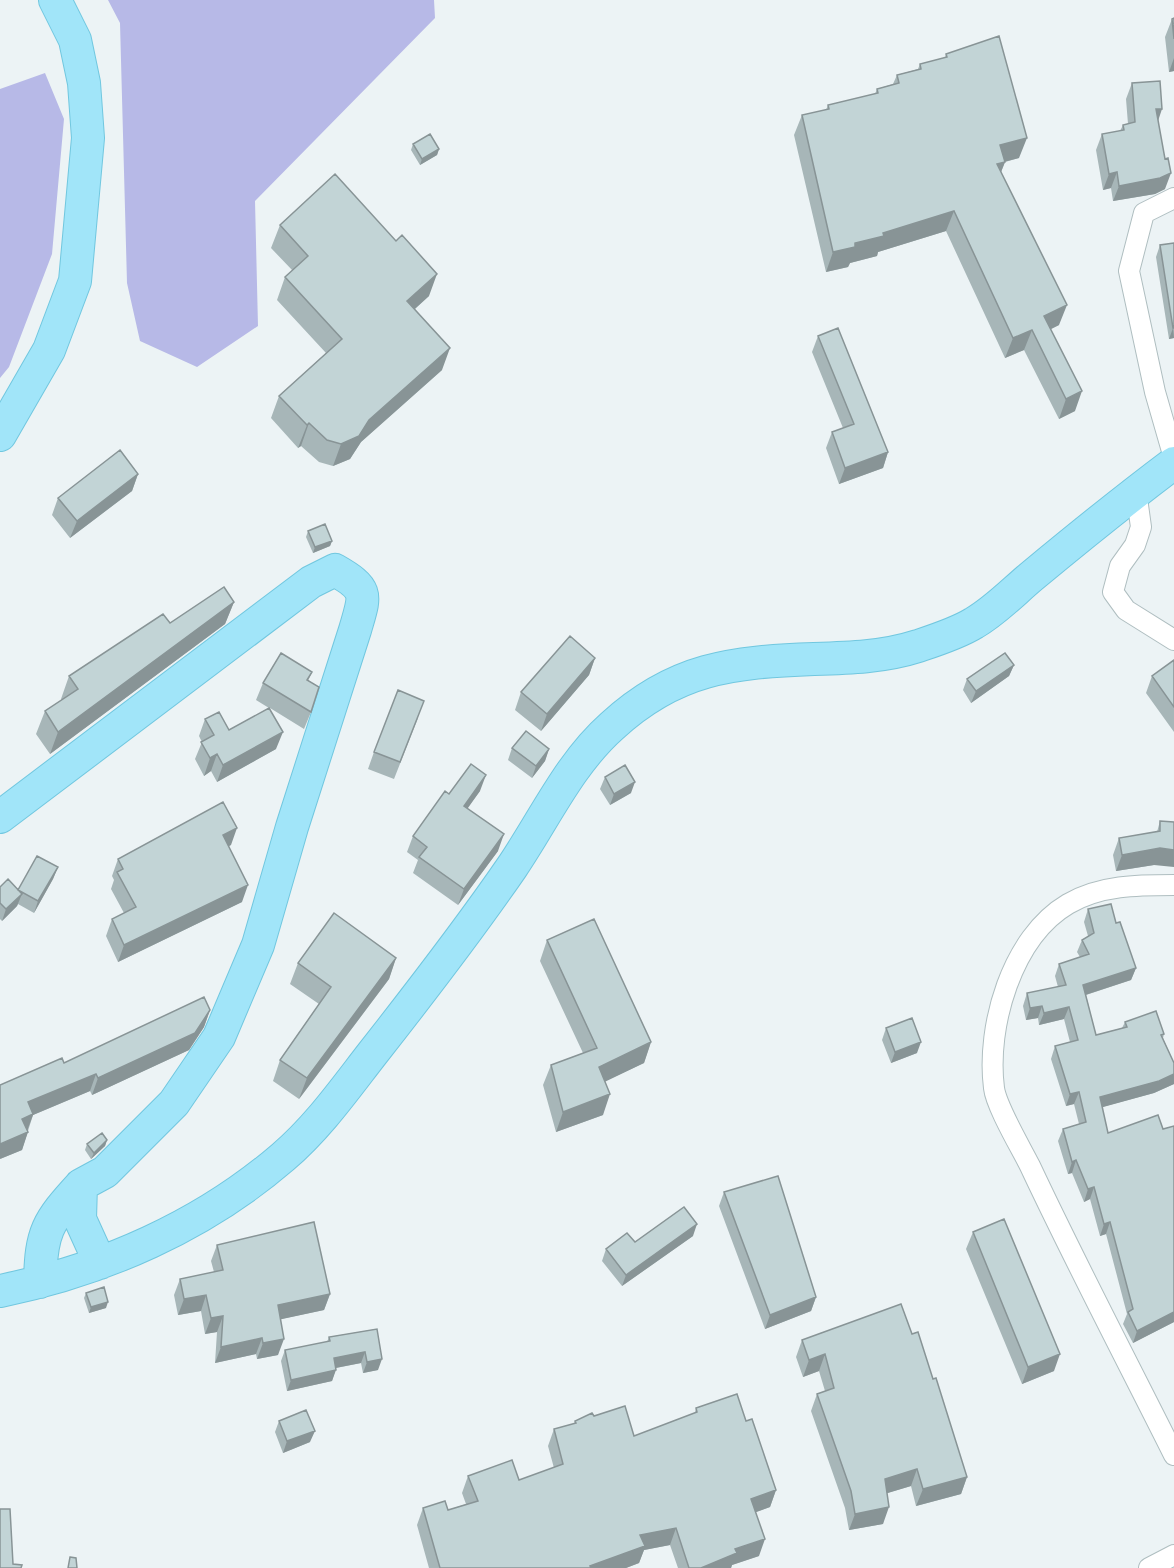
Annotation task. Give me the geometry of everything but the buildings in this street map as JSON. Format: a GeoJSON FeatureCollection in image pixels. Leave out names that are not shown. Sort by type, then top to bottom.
{"type":"FeatureCollection","features":[{"type":"Feature","properties":{"kind":"main road"},"geometry":{"type":"LineString","coordinates":[[0,435],[49,350],[75,281],[88,138],[84,83],[75,40],[55,0]]}},
{"type":"Feature","properties":{"kind":"main road"},"geometry":{"type":"LineString","coordinates":[[0,1291],[40,1282],[100,1263],[152,1241],[201,1215],[282,1158],[315,1126],[402,1016],[511,868],[584,756],[611,726],[641,703],[679,681],[702,671],[770,661],[858,658],[889,653],[919,646],[974,623],[1136,491],[1174,463]]}},
{"type":"Feature","properties":{"kind":"main road"},"geometry":{"type":"LineString","coordinates":[[0,817],[311,582],[335,570],[357,582],[364,598],[292,827],[258,945],[219,1037],[174,1102],[105,1172],[81,1185],[53,1216],[40,1245],[40,1282]]}},
{"type":"Feature","properties":{"kind":"main road"},"geometry":{"type":"LineString","coordinates":[[81,1185],[80,1219],[100,1263]]}},
{"type":"Feature","properties":{"kind":"street"},"geometry":{"type":"LineString","coordinates":[[1174,198],[1144,213],[1130,271],[1155,392],[1174,458]]}},
{"type":"Feature","properties":{"kind":"street"},"geometry":{"type":"LineString","coordinates":[[1136,491],[1141,527],[1135,544],[1120,566],[1113,592],[1126,610],[1174,640]]}},
{"type":"Feature","properties":{"kind":"street"},"geometry":{"type":"LineString","coordinates":[[1174,885],[1137,885],[1107,889],[1068,903],[1037,928],[1015,967],[996,1018],[994,1090],[1174,1455]]}},
{"type":"Feature","properties":{"kind":"street"},"geometry":{"type":"LineString","coordinates":[[1149,1568],[1174,1556]]}},
{"type":"Feature","properties":{"kind":"shaded area"},"geometry":{"type":"Polygon","coordinates":[[[108,0],[434,0],[435,18],[255,201],[258,326],[197,367],[140,341],[127,283],[120,23],[108,0]]]}},
{"type":"Feature","properties":{"kind":"shaded area"},"geometry":{"type":"Polygon","coordinates":[[[45,73],[64,119],[52,254],[9,367],[0,378],[0,89],[45,73]]]}}]}
